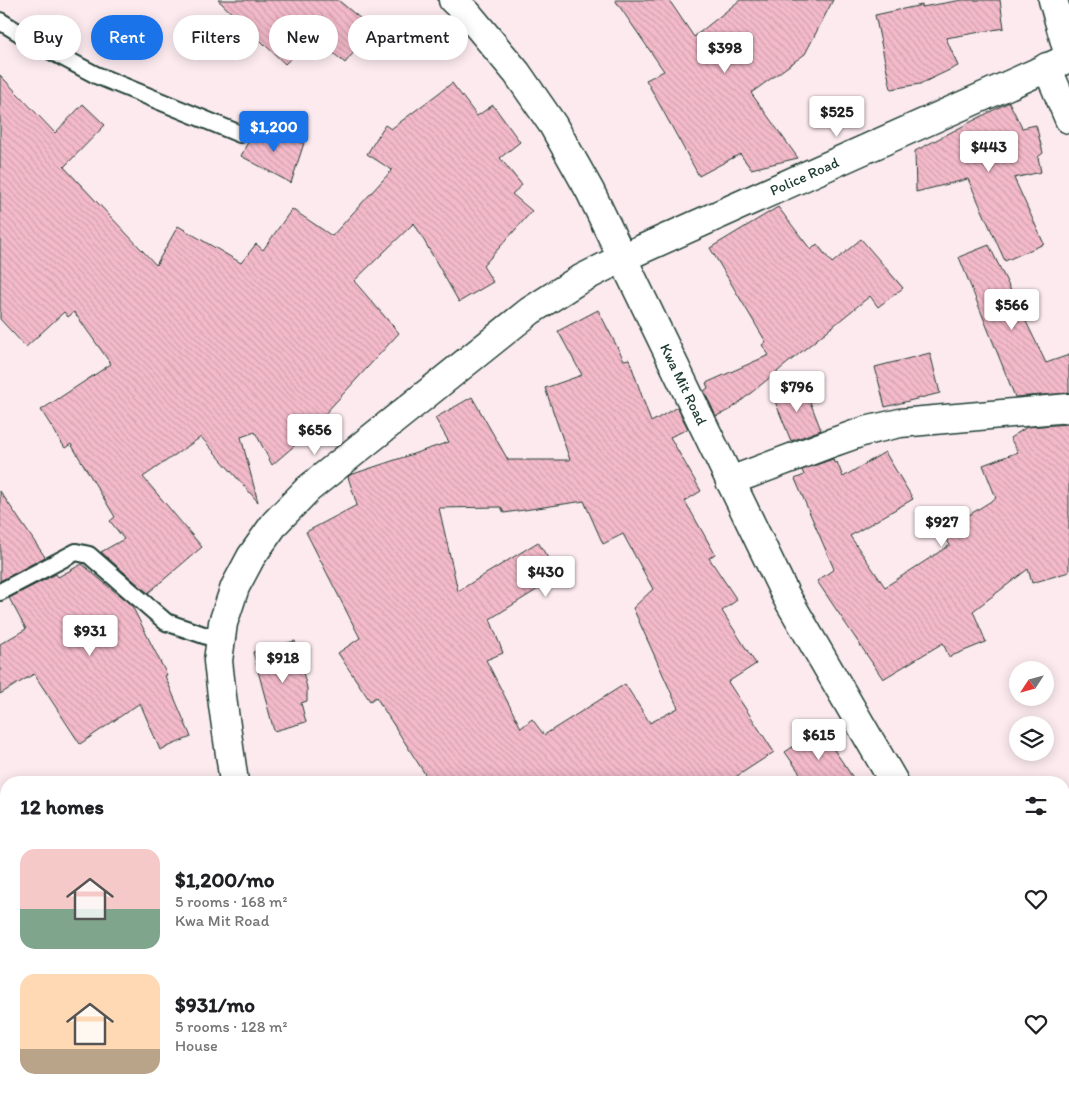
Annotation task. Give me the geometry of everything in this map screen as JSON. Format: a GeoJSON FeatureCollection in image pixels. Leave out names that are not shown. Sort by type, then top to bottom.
{"type":"FeatureCollection","features":[{"type":"Feature","properties":{"kind":"street","name":"Kwa Mit Road"},"geometry":{"type":"LineString","coordinates":[[453,0],[467,13],[517,73],[553,125],[590,191],[786,596],[891,776]]}},
{"type":"Feature","properties":{"kind":"street"},"geometry":{"type":"LineString","coordinates":[[1053,0],[1069,119]]}},
{"type":"Feature","properties":{"kind":"street","name":"Police Road"},"geometry":{"type":"LineString","coordinates":[[233,776],[222,705],[218,662],[223,623],[235,587],[251,557],[275,523],[308,489],[530,311],[577,280],[1062,60]]}},
{"type":"Feature","properties":{"kind":"street"},"geometry":{"type":"LineString","coordinates":[[730,482],[840,440],[900,423],[1069,408]]}},
{"type":"Feature","properties":{"kind":"lane"},"geometry":{"type":"LineString","coordinates":[[0,21],[34,42],[96,75],[240,134]]}},
{"type":"Feature","properties":{"kind":"lane"},"geometry":{"type":"LineString","coordinates":[[0,592],[76,552],[89,555],[166,622],[221,640]]}},
{"type":"Feature","properties":{"kind":"building"},"geometry":{"type":"Polygon","coordinates":[[[218,0],[338,0],[356,15],[348,15],[348,59],[345,63],[338,57],[338,15],[269,15],[269,49],[259,39],[259,15],[234,15],[218,0]]]}},
{"type":"Feature","properties":{"kind":"building"},"geometry":{"type":"Polygon","coordinates":[[[615,0],[669,0],[694,37],[740,0],[833,0],[805,54],[751,93],[798,158],[751,169],[740,154],[699,176],[646,80],[664,71],[615,0]]]}},
{"type":"Feature","properties":{"kind":"building"},"geometry":{"type":"Polygon","coordinates":[[[962,0],[1000,0],[1004,28],[946,38],[958,66],[920,84],[891,89],[875,15],[922,5],[922,7],[962,0]]]}},
{"type":"Feature","properties":{"kind":"building"},"geometry":{"type":"Polygon","coordinates":[[[281,60],[289,60],[285,64],[281,60]]]}},
{"type":"Feature","properties":{"kind":"building"},"geometry":{"type":"Polygon","coordinates":[[[0,75],[55,133],[83,104],[105,125],[64,167],[156,265],[178,226],[241,263],[256,244],[263,250],[292,209],[332,236],[392,170],[367,154],[385,125],[391,129],[452,83],[477,116],[493,105],[520,142],[500,158],[522,185],[512,194],[532,211],[483,266],[493,282],[459,302],[414,223],[354,281],[399,333],[301,440],[272,465],[255,432],[241,437],[258,502],[201,437],[143,477],[202,547],[148,593],[101,552],[124,539],[110,521],[115,517],[71,444],[65,448],[41,410],[111,364],[74,312],[68,317],[64,312],[26,347],[0,319],[0,75]]]}},
{"type":"Feature","properties":{"kind":"building"},"geometry":{"type":"Polygon","coordinates":[[[1009,102],[1022,128],[1036,125],[1043,153],[1038,157],[1041,172],[1014,178],[1044,244],[1005,261],[968,179],[916,192],[915,151],[1009,102]]]}},
{"type":"Feature","properties":{"kind":"building"},"geometry":{"type":"Polygon","coordinates":[[[255,128],[304,143],[291,183],[241,156],[255,128]]]}},
{"type":"Feature","properties":{"kind":"building"},"geometry":{"type":"Polygon","coordinates":[[[778,207],[811,250],[817,244],[832,263],[861,239],[903,288],[878,307],[870,296],[730,410],[716,416],[704,391],[708,388],[706,383],[769,355],[762,345],[766,342],[710,248],[778,207]]]}},
{"type":"Feature","properties":{"kind":"building"},"geometry":{"type":"Polygon","coordinates":[[[989,245],[1046,363],[1069,355],[1069,393],[1015,397],[959,257],[989,245]]]}},
{"type":"Feature","properties":{"kind":"building"},"geometry":{"type":"Polygon","coordinates":[[[598,310],[624,360],[629,359],[651,422],[677,407],[688,429],[670,437],[701,491],[685,501],[715,554],[709,558],[737,600],[722,611],[756,664],[728,682],[774,752],[737,776],[426,776],[376,697],[370,701],[338,653],[360,638],[306,532],[357,505],[348,477],[350,475],[449,442],[435,418],[472,397],[508,460],[570,460],[545,388],[582,375],[558,331],[598,310]],[[584,501],[504,513],[501,507],[439,508],[458,591],[538,542],[559,576],[490,619],[503,653],[486,660],[521,728],[532,719],[544,735],[625,684],[650,723],[678,708],[633,608],[653,589],[623,534],[603,544],[584,501]]]}},
{"type":"Feature","properties":{"kind":"building"},"geometry":{"type":"Polygon","coordinates":[[[930,353],[940,393],[885,407],[875,367],[930,353]]]}},
{"type":"Feature","properties":{"kind":"building"},"geometry":{"type":"Polygon","coordinates":[[[804,386],[821,430],[791,441],[772,394],[804,386]]]}},
{"type":"Feature","properties":{"kind":"building"},"geometry":{"type":"Polygon","coordinates":[[[1069,424],[1069,572],[1032,583],[1028,569],[973,611],[986,642],[949,657],[943,643],[883,679],[817,581],[834,569],[795,479],[804,475],[802,470],[833,459],[834,463],[837,462],[843,477],[885,452],[913,499],[850,536],[885,587],[950,545],[942,532],[996,498],[983,465],[1018,452],[1010,438],[1027,427],[1069,424]]]}},
{"type":"Feature","properties":{"kind":"building"},"geometry":{"type":"Polygon","coordinates":[[[0,491],[45,557],[0,581],[0,491]]]}},
{"type":"Feature","properties":{"kind":"building"},"geometry":{"type":"Polygon","coordinates":[[[82,564],[132,606],[167,675],[165,676],[191,737],[160,750],[140,703],[80,744],[34,674],[0,694],[0,644],[26,629],[9,598],[56,574],[58,577],[82,564]]]}},
{"type":"Feature","properties":{"kind":"building"},"geometry":{"type":"Polygon","coordinates":[[[295,641],[307,688],[307,701],[301,703],[306,722],[274,731],[253,652],[295,641]]]}},
{"type":"Feature","properties":{"kind":"building"},"geometry":{"type":"Polygon","coordinates":[[[820,729],[852,776],[802,776],[785,752],[820,729]]]}}]}
